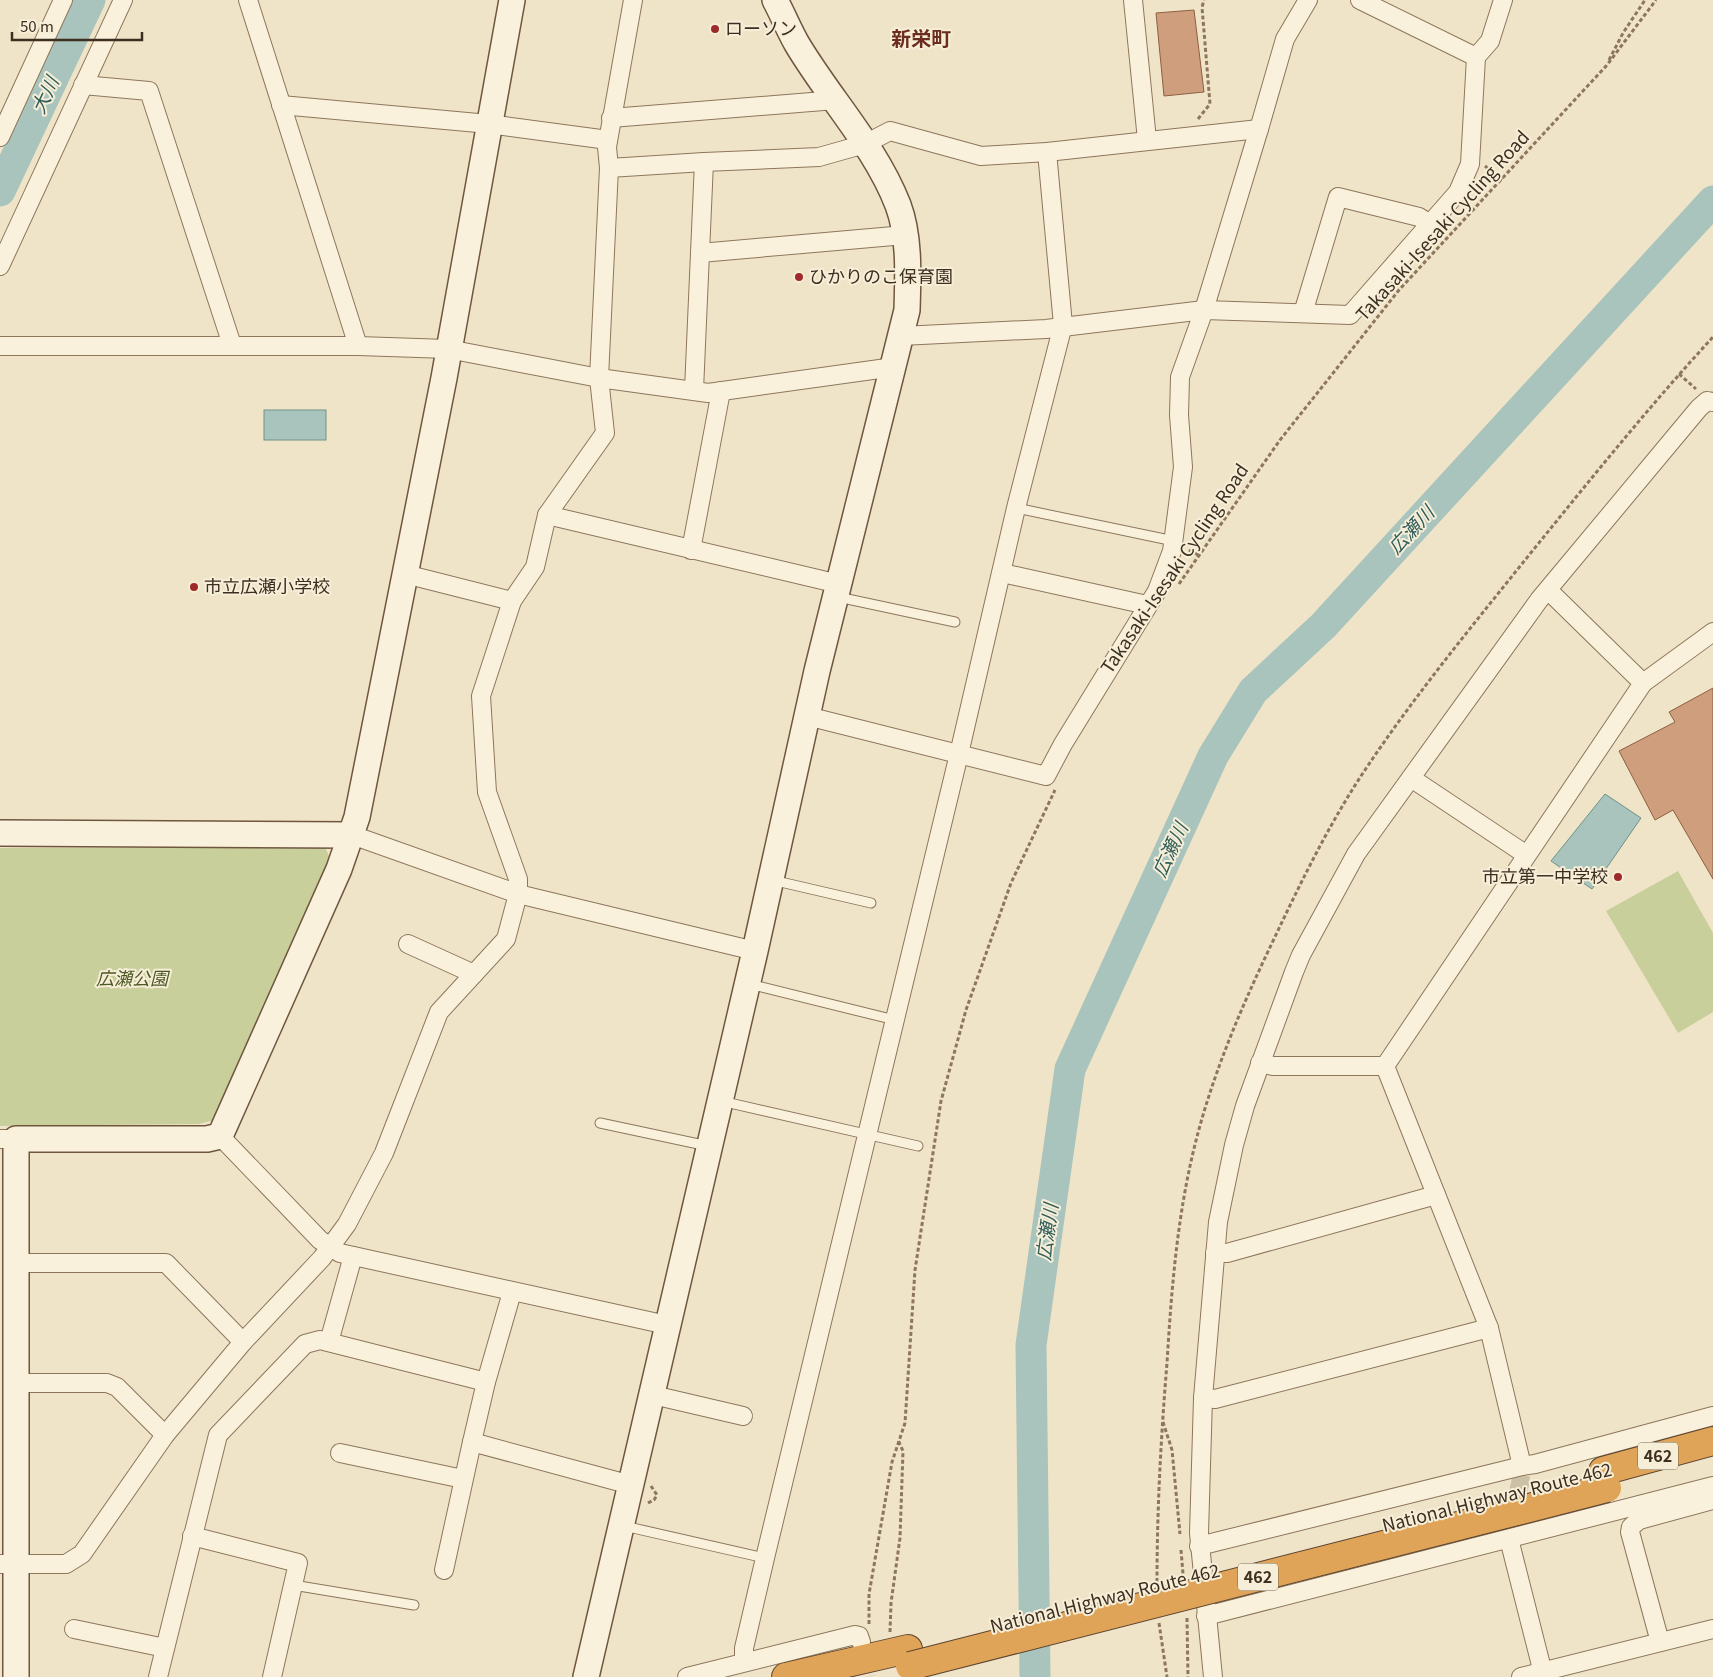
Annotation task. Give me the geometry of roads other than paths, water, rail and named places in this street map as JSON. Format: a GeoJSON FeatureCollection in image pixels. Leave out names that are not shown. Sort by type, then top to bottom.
{"type":"FeatureCollection","features":[{"type":"Feature","properties":{"kind":"highway","name":"National Highway Route 462"},"geometry":{"type":"LineString","coordinates":[[1605,1480],[1713,1441]]}},
{"type":"Feature","properties":{"kind":"highway","name":"National Highway Route 462"},"geometry":{"type":"LineString","coordinates":[[786,1677],[903,1651],[1605,1480],[1713,1461]]}},
{"type":"Feature","properties":{"kind":"highway","name":"National Highway Route 462"},"geometry":{"type":"LineString","coordinates":[[869,1677],[903,1651]]}},
{"type":"Feature","properties":{"kind":"street"},"geometry":{"type":"LineString","coordinates":[[0,136],[63,0]]}},
{"type":"Feature","properties":{"kind":"street"},"geometry":{"type":"LineString","coordinates":[[0,266],[123,0]]}},
{"type":"Feature","properties":{"kind":"street"},"geometry":{"type":"LineString","coordinates":[[248,0],[358,346]]}},
{"type":"Feature","properties":{"kind":"street"},"geometry":{"type":"LineString","coordinates":[[220,1136],[331,887],[352,835],[448,349],[489,124],[508,0]]}},
{"type":"Feature","properties":{"kind":"street"},"geometry":{"type":"LineString","coordinates":[[8,1564],[66,1564],[82,1554],[165,1435],[244,1342],[329,1247],[347,1224],[384,1154],[439,1012],[506,939],[518,894],[518,879],[487,792],[481,696],[512,601],[535,567],[547,515],[605,433],[599,378],[609,168],[608,140],[633,0]]}},
{"type":"Feature","properties":{"kind":"street"},"geometry":{"type":"LineString","coordinates":[[586,1677],[653,1395],[667,1325],[755,951],[807,716],[894,367],[906,310],[908,280],[905,234],[898,206],[888,183],[865,144],[797,44],[775,0]]}},
{"type":"Feature","properties":{"kind":"street"},"geometry":{"type":"LineString","coordinates":[[1133,0],[1147,140]]}},
{"type":"Feature","properties":{"kind":"street"},"geometry":{"type":"LineString","coordinates":[[807,716],[1046,776],[1062,744],[1157,591],[1174,541],[1183,467],[1179,415],[1180,377],[1204,310],[1285,39],[1308,0]]}},
{"type":"Feature","properties":{"kind":"street"},"geometry":{"type":"LineString","coordinates":[[1360,0],[1476,57]]}},
{"type":"Feature","properties":{"kind":"street"},"geometry":{"type":"LineString","coordinates":[[901,336],[1046,329],[1063,325],[1204,310],[1350,315],[1458,192],[1470,164],[1476,57],[1490,41],[1503,0]]}},
{"type":"Feature","properties":{"kind":"street"},"geometry":{"type":"LineString","coordinates":[[83,85],[148,91],[232,345]]}},
{"type":"Feature","properties":{"kind":"street"},"geometry":{"type":"LineString","coordinates":[[611,118],[836,100]]}},
{"type":"Feature","properties":{"kind":"street"},"geometry":{"type":"LineString","coordinates":[[282,105],[489,124],[608,140]]}},
{"type":"Feature","properties":{"kind":"street"},"geometry":{"type":"LineString","coordinates":[[609,168],[819,158],[865,144],[890,131],[981,156],[1047,152],[1259,129]]}},
{"type":"Feature","properties":{"kind":"street"},"geometry":{"type":"LineString","coordinates":[[744,1662],[744,1648],[765,1558],[959,754],[1016,508],[1063,325],[1047,152]]}},
{"type":"Feature","properties":{"kind":"street"},"geometry":{"type":"LineString","coordinates":[[694,390],[704,162]]}},
{"type":"Feature","properties":{"kind":"street"},"geometry":{"type":"LineString","coordinates":[[1303,313],[1338,197],[1419,217],[1430,224]]}},
{"type":"Feature","properties":{"kind":"street"},"geometry":{"type":"LineString","coordinates":[[700,253],[905,234]]}},
{"type":"Feature","properties":{"kind":"street"},"geometry":{"type":"LineString","coordinates":[[0,346],[232,345],[448,349],[599,378],[708,393],[894,367]]}},
{"type":"Feature","properties":{"kind":"street"},"geometry":{"type":"LineString","coordinates":[[690,550],[721,391]]}},
{"type":"Feature","properties":{"kind":"street"},"geometry":{"type":"LineString","coordinates":[[1213,1677],[1199,1546],[1203,1398],[1218,1222],[1234,1145],[1260,1063],[1301,956],[1356,854],[1411,778],[1548,590],[1699,408],[1707,402],[1706,397]]}},
{"type":"Feature","properties":{"kind":"street"},"geometry":{"type":"LineString","coordinates":[[547,515],[690,550],[838,590]]}},
{"type":"Feature","properties":{"kind":"street"},"geometry":{"type":"LineString","coordinates":[[1002,573],[1147,605]]}},
{"type":"Feature","properties":{"kind":"street"},"geometry":{"type":"LineString","coordinates":[[405,574],[512,601]]}},
{"type":"Feature","properties":{"kind":"street"},"geometry":{"type":"LineString","coordinates":[[1548,590],[1643,683]]}},
{"type":"Feature","properties":{"kind":"street"},"geometry":{"type":"LineString","coordinates":[[1384,1066],[1643,683],[1713,632]]}},
{"type":"Feature","properties":{"kind":"street"},"geometry":{"type":"LineString","coordinates":[[1411,778],[1526,854]]}},
{"type":"Feature","properties":{"kind":"street"},"geometry":{"type":"LineString","coordinates":[[0,833],[352,835],[367,838],[518,894],[755,951]]}},
{"type":"Feature","properties":{"kind":"street"},"geometry":{"type":"LineString","coordinates":[[408,944],[474,974]]}},
{"type":"Feature","properties":{"kind":"street"},"geometry":{"type":"LineString","coordinates":[[1260,1063],[1273,1066],[1384,1066]]}},
{"type":"Feature","properties":{"kind":"street"},"geometry":{"type":"LineString","coordinates":[[1384,1066],[1489,1328],[1522,1466]]}},
{"type":"Feature","properties":{"kind":"street"},"geometry":{"type":"LineString","coordinates":[[16,1677],[8,1564],[15,1383],[16,1263],[8,1139],[207,1139],[220,1136]]}},
{"type":"Feature","properties":{"kind":"street"},"geometry":{"type":"LineString","coordinates":[[220,1136],[320,1240],[329,1247],[353,1256],[667,1325]]}},
{"type":"Feature","properties":{"kind":"street"},"geometry":{"type":"LineString","coordinates":[[1215,1253],[1228,1253],[1436,1195]]}},
{"type":"Feature","properties":{"kind":"street"},"geometry":{"type":"LineString","coordinates":[[329,1342],[353,1256]]}},
{"type":"Feature","properties":{"kind":"street"},"geometry":{"type":"LineString","coordinates":[[16,1263],[166,1263],[244,1342]]}},
{"type":"Feature","properties":{"kind":"street"},"geometry":{"type":"LineString","coordinates":[[444,1570],[486,1382],[512,1292]]}},
{"type":"Feature","properties":{"kind":"street"},"geometry":{"type":"LineString","coordinates":[[1203,1398],[1215,1399],[1489,1328]]}},
{"type":"Feature","properties":{"kind":"street"},"geometry":{"type":"LineString","coordinates":[[158,1677],[218,1435],[305,1344],[320,1340],[486,1382]]}},
{"type":"Feature","properties":{"kind":"street"},"geometry":{"type":"LineString","coordinates":[[15,1383],[107,1383],[117,1387],[165,1435]]}},
{"type":"Feature","properties":{"kind":"street"},"geometry":{"type":"LineString","coordinates":[[653,1395],[743,1416]]}},
{"type":"Feature","properties":{"kind":"street"},"geometry":{"type":"LineString","coordinates":[[1199,1546],[1535,1464],[1713,1416]]}},
{"type":"Feature","properties":{"kind":"street"},"geometry":{"type":"LineString","coordinates":[[472,1442],[631,1485]]}},
{"type":"Feature","properties":{"kind":"street"},"geometry":{"type":"LineString","coordinates":[[340,1453],[464,1479]]}},
{"type":"Feature","properties":{"kind":"street"},"geometry":{"type":"LineString","coordinates":[[1206,1616],[1713,1486]]}},
{"type":"Feature","properties":{"kind":"street"},"geometry":{"type":"LineString","coordinates":[[1660,1642],[1630,1532],[1631,1527],[1639,1520],[1713,1500]]}},
{"type":"Feature","properties":{"kind":"street"},"geometry":{"type":"LineString","coordinates":[[192,1536],[298,1563],[272,1677]]}},
{"type":"Feature","properties":{"kind":"street"},"geometry":{"type":"LineString","coordinates":[[1509,1539],[1543,1674]]}},
{"type":"Feature","properties":{"kind":"street"},"geometry":{"type":"LineString","coordinates":[[1521,1677],[1543,1674],[1713,1628]]}},
{"type":"Feature","properties":{"kind":"street"},"geometry":{"type":"LineString","coordinates":[[74,1629],[165,1648]]}},
{"type":"Feature","properties":{"kind":"street"},"geometry":{"type":"LineString","coordinates":[[688,1677],[855,1635],[866,1635]]}},
{"type":"Feature","properties":{"kind":"lane"},"geometry":{"type":"LineString","coordinates":[[1016,508],[1174,541]]}},
{"type":"Feature","properties":{"kind":"lane"},"geometry":{"type":"LineString","coordinates":[[838,590],[955,622]]}},
{"type":"Feature","properties":{"kind":"lane"},"geometry":{"type":"LineString","coordinates":[[770,879],[872,902]]}},
{"type":"Feature","properties":{"kind":"lane"},"geometry":{"type":"LineString","coordinates":[[746,983],[895,1020]]}},
{"type":"Feature","properties":{"kind":"lane"},"geometry":{"type":"LineString","coordinates":[[719,1101],[918,1146]]}},
{"type":"Feature","properties":{"kind":"lane"},"geometry":{"type":"LineString","coordinates":[[600,1123],[708,1146]]}},
{"type":"Feature","properties":{"kind":"lane"},"geometry":{"type":"LineString","coordinates":[[622,1525],[765,1558]]}},
{"type":"Feature","properties":{"kind":"lane"},"geometry":{"type":"LineString","coordinates":[[293,1585],[414,1604]]}},
{"type":"Feature","properties":{"kind":"water"},"geometry":{"type":"Polygon","coordinates":[[[264,410],[326,410],[326,440],[264,440],[264,410]]]}},
{"type":"Feature","properties":{"kind":"water"},"geometry":{"type":"Polygon","coordinates":[[[1605,794],[1641,818],[1592,889],[1551,861],[1605,794]]]}},
{"type":"Feature","properties":{"kind":"waterway","name":"大川"},"geometry":{"type":"LineString","coordinates":[[0,191],[90,0]]}},
{"type":"Feature","properties":{"kind":"waterway","name":"広瀬川"},"geometry":{"type":"LineString","coordinates":[[1035,1677],[1031,1345],[1070,1069],[1213,756],[1253,691],[1323,626],[1713,201]]}},
{"type":"Feature","properties":{"kind":"tunnel"},"geometry":{"type":"LineString","coordinates":[[1511,1519],[1520,1484],[1522,1466]]}},
{"type":"Feature","properties":{"kind":"tunnel"},"geometry":{"type":"LineString","coordinates":[[862,1650],[867,1677]]}},
{"type":"Feature","properties":{"kind":"place","name":"ローソン"},"geometry":{"type":"Point","coordinates":[715,29]}},
{"type":"Feature","properties":{"kind":"place","name":"ひかりのこ保育園"},"geometry":{"type":"Point","coordinates":[799,277]}},
{"type":"Feature","properties":{"kind":"place","name":"市立広瀬小学校"},"geometry":{"type":"Point","coordinates":[194,587]}},
{"type":"Feature","properties":{"kind":"place","name":"市立第一中学校"},"geometry":{"type":"Point","coordinates":[1618,877]}},
{"type":"Feature","properties":{"kind":"district","name":"新栄町"},"geometry":{"type":"Point","coordinates":[921,39]}},
{"type":"Feature","properties":{"kind":"park label","name":"広瀬公園"},"geometry":{"type":"Point","coordinates":[132,979]}}]}
